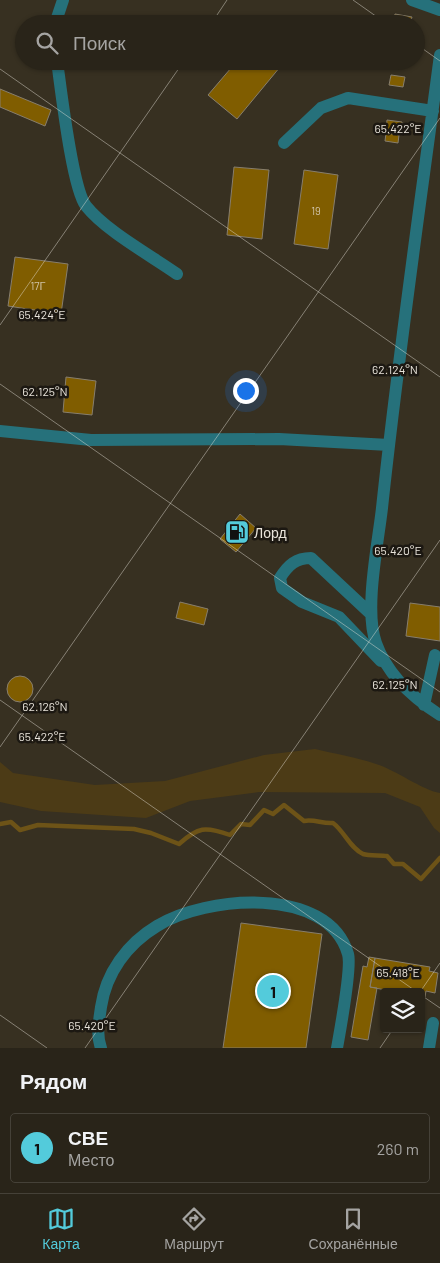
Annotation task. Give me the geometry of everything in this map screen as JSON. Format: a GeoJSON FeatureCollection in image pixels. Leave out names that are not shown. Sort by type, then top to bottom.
{"type":"FeatureCollection","features":[{"type":"Feature","properties":{"kind":"street"},"geometry":{"type":"LineString","coordinates":[[58,15],[63,0]]}},
{"type":"Feature","properties":{"kind":"street"},"geometry":{"type":"LineString","coordinates":[[412,0],[440,10]]}},
{"type":"Feature","properties":{"kind":"street"},"geometry":{"type":"LineString","coordinates":[[390,670],[376,643],[371,614],[389,445],[440,55]]}},
{"type":"Feature","properties":{"kind":"street"},"geometry":{"type":"LineString","coordinates":[[58,70],[76,182],[84,204],[97,219],[177,274]]}},
{"type":"Feature","properties":{"kind":"street"},"geometry":{"type":"LineString","coordinates":[[284,142],[321,108],[348,98],[433,110]]}},
{"type":"Feature","properties":{"kind":"street"},"geometry":{"type":"LineString","coordinates":[[0,432],[91,440],[288,439],[389,445]]}},
{"type":"Feature","properties":{"kind":"street"},"geometry":{"type":"LineString","coordinates":[[371,614],[311,558],[300,558],[288,566],[280,578],[282,588],[302,602],[339,617],[424,705],[440,716]]}},
{"type":"Feature","properties":{"kind":"street"},"geometry":{"type":"LineString","coordinates":[[424,705],[435,655]]}},
{"type":"Feature","properties":{"kind":"street"},"geometry":{"type":"LineString","coordinates":[[100,1048],[97,1036],[104,991],[115,966],[133,945],[157,925],[183,915],[240,901],[287,906],[318,916],[337,932],[348,955],[337,1048]]}},
{"type":"Feature","properties":{"kind":"street"},"geometry":{"type":"LineString","coordinates":[[429,1048],[431,1023]]}},
{"type":"Feature","properties":{"kind":"shaded area"},"geometry":{"type":"Polygon","coordinates":[[[315,749],[376,764],[425,788],[440,793],[440,833],[434,828],[420,807],[385,793],[259,792],[190,801],[146,818],[41,811],[0,802],[0,762],[13,773],[95,785],[165,781],[264,755],[315,749]]]}},
{"type":"Feature","properties":{"kind":"building"},"geometry":{"type":"Polygon","coordinates":[[[229,70],[278,70],[237,119],[208,95],[229,70]]]}},
{"type":"Feature","properties":{"kind":"building"},"geometry":{"type":"Polygon","coordinates":[[[391,75],[405,77],[403,87],[389,85],[391,75]]]}},
{"type":"Feature","properties":{"kind":"building"},"geometry":{"type":"Polygon","coordinates":[[[0,89],[51,110],[45,126],[0,107],[0,89]]]}},
{"type":"Feature","properties":{"kind":"building"},"geometry":{"type":"Polygon","coordinates":[[[387,120],[402,122],[401,132],[386,130],[387,120]]]}},
{"type":"Feature","properties":{"kind":"building"},"geometry":{"type":"Polygon","coordinates":[[[386,133],[399,135],[398,143],[385,141],[386,133]]]}},
{"type":"Feature","properties":{"kind":"building"},"geometry":{"type":"Polygon","coordinates":[[[234,167],[269,170],[262,239],[227,235],[234,167]]]}},
{"type":"Feature","properties":{"kind":"building"},"geometry":{"type":"Polygon","coordinates":[[[304,170],[338,175],[328,249],[294,244],[304,170]]]}},
{"type":"Feature","properties":{"kind":"building"},"geometry":{"type":"Polygon","coordinates":[[[15,257],[68,264],[61,314],[8,306],[15,257]]]}},
{"type":"Feature","properties":{"kind":"building"},"geometry":{"type":"Polygon","coordinates":[[[66,377],[96,381],[92,415],[63,412],[66,377]]]}},
{"type":"Feature","properties":{"kind":"building"},"geometry":{"type":"Polygon","coordinates":[[[240,514],[256,528],[236,552],[220,539],[240,514]]]}},
{"type":"Feature","properties":{"kind":"building"},"geometry":{"type":"Polygon","coordinates":[[[180,602],[208,609],[204,625],[176,618],[180,602]]]}},
{"type":"Feature","properties":{"kind":"building"},"geometry":{"type":"Polygon","coordinates":[[[410,603],[440,607],[440,641],[406,636],[410,603]]]}},
{"type":"Feature","properties":{"kind":"building"},"geometry":{"type":"Polygon","coordinates":[[[20,676],[29,680],[33,689],[29,698],[20,702],[11,698],[7,689],[11,680],[20,676]]]}},
{"type":"Feature","properties":{"kind":"building"},"geometry":{"type":"Polygon","coordinates":[[[241,923],[322,934],[306,1048],[223,1048],[241,923]]]}},
{"type":"Feature","properties":{"kind":"building"},"geometry":{"type":"Polygon","coordinates":[[[369,957],[375,958],[370,987],[377,988],[368,1040],[351,1037],[363,966],[367,967],[369,957]]]}},
{"type":"Feature","properties":{"kind":"building"},"geometry":{"type":"Polygon","coordinates":[[[375,958],[430,967],[429,971],[438,973],[435,993],[426,991],[425,997],[425,988],[380,989],[370,987],[375,958]]]}},
{"type":"Feature","properties":{"kind":"waterway"},"geometry":{"type":"LineString","coordinates":[[0,824],[11,822],[20,830],[38,825],[134,829],[151,833],[179,844],[191,834],[202,830],[214,830],[230,835],[241,824],[250,825],[264,810],[273,814],[284,805],[304,821],[333,823],[358,851],[365,855],[387,856],[394,864],[403,864],[421,879],[440,858]]}},
{"type":"Feature","properties":{"kind":"place","name":"Лорд"},"geometry":{"type":"Point","coordinates":[237,532]}},
{"type":"Feature","properties":{"kind":"place","name":"СВЕ"},"geometry":{"type":"Point","coordinates":[273,991]}}]}
